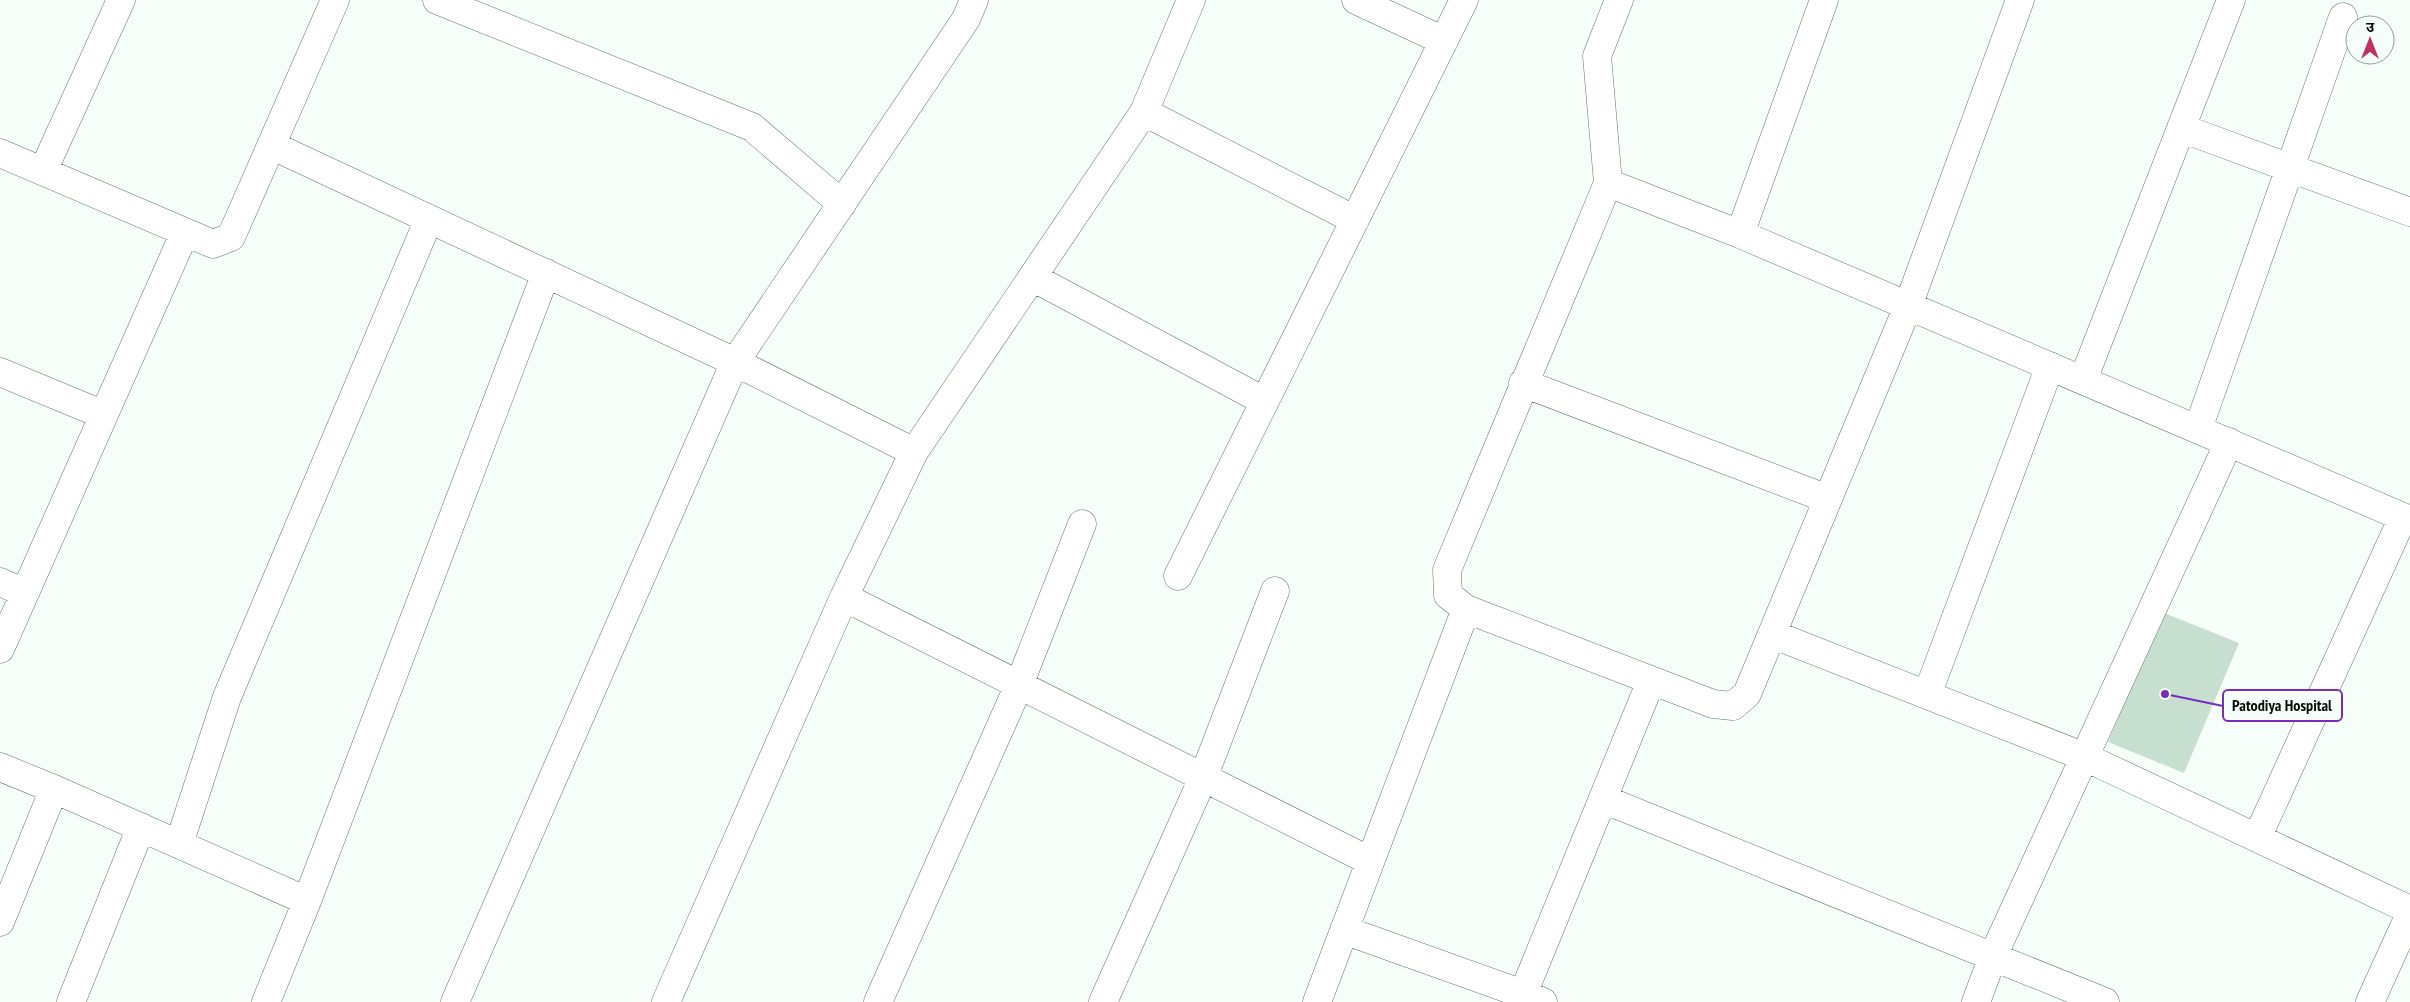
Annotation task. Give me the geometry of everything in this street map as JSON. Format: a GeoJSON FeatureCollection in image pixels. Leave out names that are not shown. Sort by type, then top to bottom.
{"type":"FeatureCollection","features":[{"type":"Feature","properties":{"kind":"street"},"geometry":{"type":"LineString","coordinates":[[43,171],[120,0]]}},
{"type":"Feature","properties":{"kind":"street"},"geometry":{"type":"LineString","coordinates":[[0,153],[213,244],[231,237],[335,0]]}},
{"type":"Feature","properties":{"kind":"street"},"geometry":{"type":"LineString","coordinates":[[437,0],[752,127],[842,204]]}},
{"type":"Feature","properties":{"kind":"street"},"geometry":{"type":"LineString","coordinates":[[455,1002],[735,362],[966,19],[974,0]]}},
{"type":"Feature","properties":{"kind":"street"},"geometry":{"type":"LineString","coordinates":[[666,1002],[844,597],[914,452],[1034,278],[1144,112],[1191,0]]}},
{"type":"Feature","properties":{"kind":"street"},"geometry":{"type":"LineString","coordinates":[[1356,0],[1444,40]]}},
{"type":"Feature","properties":{"kind":"street"},"geometry":{"type":"LineString","coordinates":[[1178,576],[1464,0]]}},
{"type":"Feature","properties":{"kind":"street"},"geometry":{"type":"LineString","coordinates":[[1619,0],[1596,56],[1608,183],[1446,570],[1448,595],[1466,609],[1713,704],[1733,706],[1747,694],[1908,306],[2020,0]]}},
{"type":"Feature","properties":{"kind":"street"},"geometry":{"type":"LineString","coordinates":[[1740,234],[1824,0]]}},
{"type":"Feature","properties":{"kind":"street"},"geometry":{"type":"LineString","coordinates":[[2083,380],[2231,0]]}},
{"type":"Feature","properties":{"kind":"street"},"geometry":{"type":"LineString","coordinates":[[2198,429],[2343,17]]}},
{"type":"Feature","properties":{"kind":"street"},"geometry":{"type":"LineString","coordinates":[[1144,112],[1355,220]]}},
{"type":"Feature","properties":{"kind":"street"},"geometry":{"type":"LineString","coordinates":[[2181,128],[2410,212]]}},
{"type":"Feature","properties":{"kind":"street"},"geometry":{"type":"LineString","coordinates":[[271,146],[735,362],[914,452]]}},
{"type":"Feature","properties":{"kind":"street"},"geometry":{"type":"LineString","coordinates":[[1608,183],[1740,234],[2407,518],[2257,838]]}},
{"type":"Feature","properties":{"kind":"street"},"geometry":{"type":"LineString","coordinates":[[179,844],[227,698],[429,219]]}},
{"type":"Feature","properties":{"kind":"street"},"geometry":{"type":"LineString","coordinates":[[0,649],[185,232]]}},
{"type":"Feature","properties":{"kind":"street"},"geometry":{"type":"LineString","coordinates":[[266,1002],[307,901],[546,273]]}},
{"type":"Feature","properties":{"kind":"street"},"geometry":{"type":"LineString","coordinates":[[1034,278],[1264,401]]}},
{"type":"Feature","properties":{"kind":"street"},"geometry":{"type":"LineString","coordinates":[[1927,695],[2050,366]]}},
{"type":"Feature","properties":{"kind":"street"},"geometry":{"type":"LineString","coordinates":[[0,372],[104,415]]}},
{"type":"Feature","properties":{"kind":"street"},"geometry":{"type":"LineString","coordinates":[[1524,383],[1828,499]]}},
{"type":"Feature","properties":{"kind":"street"},"geometry":{"type":"LineString","coordinates":[[1976,1002],[1993,956],[2228,442]]}},
{"type":"Feature","properties":{"kind":"street"},"geometry":{"type":"LineString","coordinates":[[878,1002],[1019,685],[1082,524]]}},
{"type":"Feature","properties":{"kind":"street"},"geometry":{"type":"LineString","coordinates":[[0,582],[25,593]]}},
{"type":"Feature","properties":{"kind":"street"},"geometry":{"type":"LineString","coordinates":[[1103,1002],[1203,778],[1275,591]]}},
{"type":"Feature","properties":{"kind":"street"},"geometry":{"type":"LineString","coordinates":[[844,597],[1370,861]]}},
{"type":"Feature","properties":{"kind":"street"},"geometry":{"type":"LineString","coordinates":[[1317,1002],[1466,609]]}},
{"type":"Feature","properties":{"kind":"street"},"geometry":{"type":"LineString","coordinates":[[1772,634],[2085,757],[2410,910]]}},
{"type":"Feature","properties":{"kind":"street"},"geometry":{"type":"LineString","coordinates":[[1344,930],[1533,998],[1603,799],[1651,681]]}},
{"type":"Feature","properties":{"kind":"street"},"geometry":{"type":"LineString","coordinates":[[0,768],[54,789],[307,901]]}},
{"type":"Feature","properties":{"kind":"street"},"geometry":{"type":"LineString","coordinates":[[0,922],[54,789]]}},
{"type":"Feature","properties":{"kind":"street"},"geometry":{"type":"LineString","coordinates":[[1603,799],[2105,1002]]}},
{"type":"Feature","properties":{"kind":"street"},"geometry":{"type":"LineString","coordinates":[[71,1002],[141,827]]}},
{"type":"Feature","properties":{"kind":"street"},"geometry":{"type":"LineString","coordinates":[[2370,1002],[2410,914]]}},
{"type":"Feature","properties":{"kind":"building"},"geometry":{"type":"Polygon","coordinates":[[[2162,612],[2239,643],[2184,773],[2108,742],[2162,612]]]}},
{"type":"Feature","properties":{"kind":"place","name":"Patodiya Hospital"},"geometry":{"type":"Point","coordinates":[2165,694]}}]}
